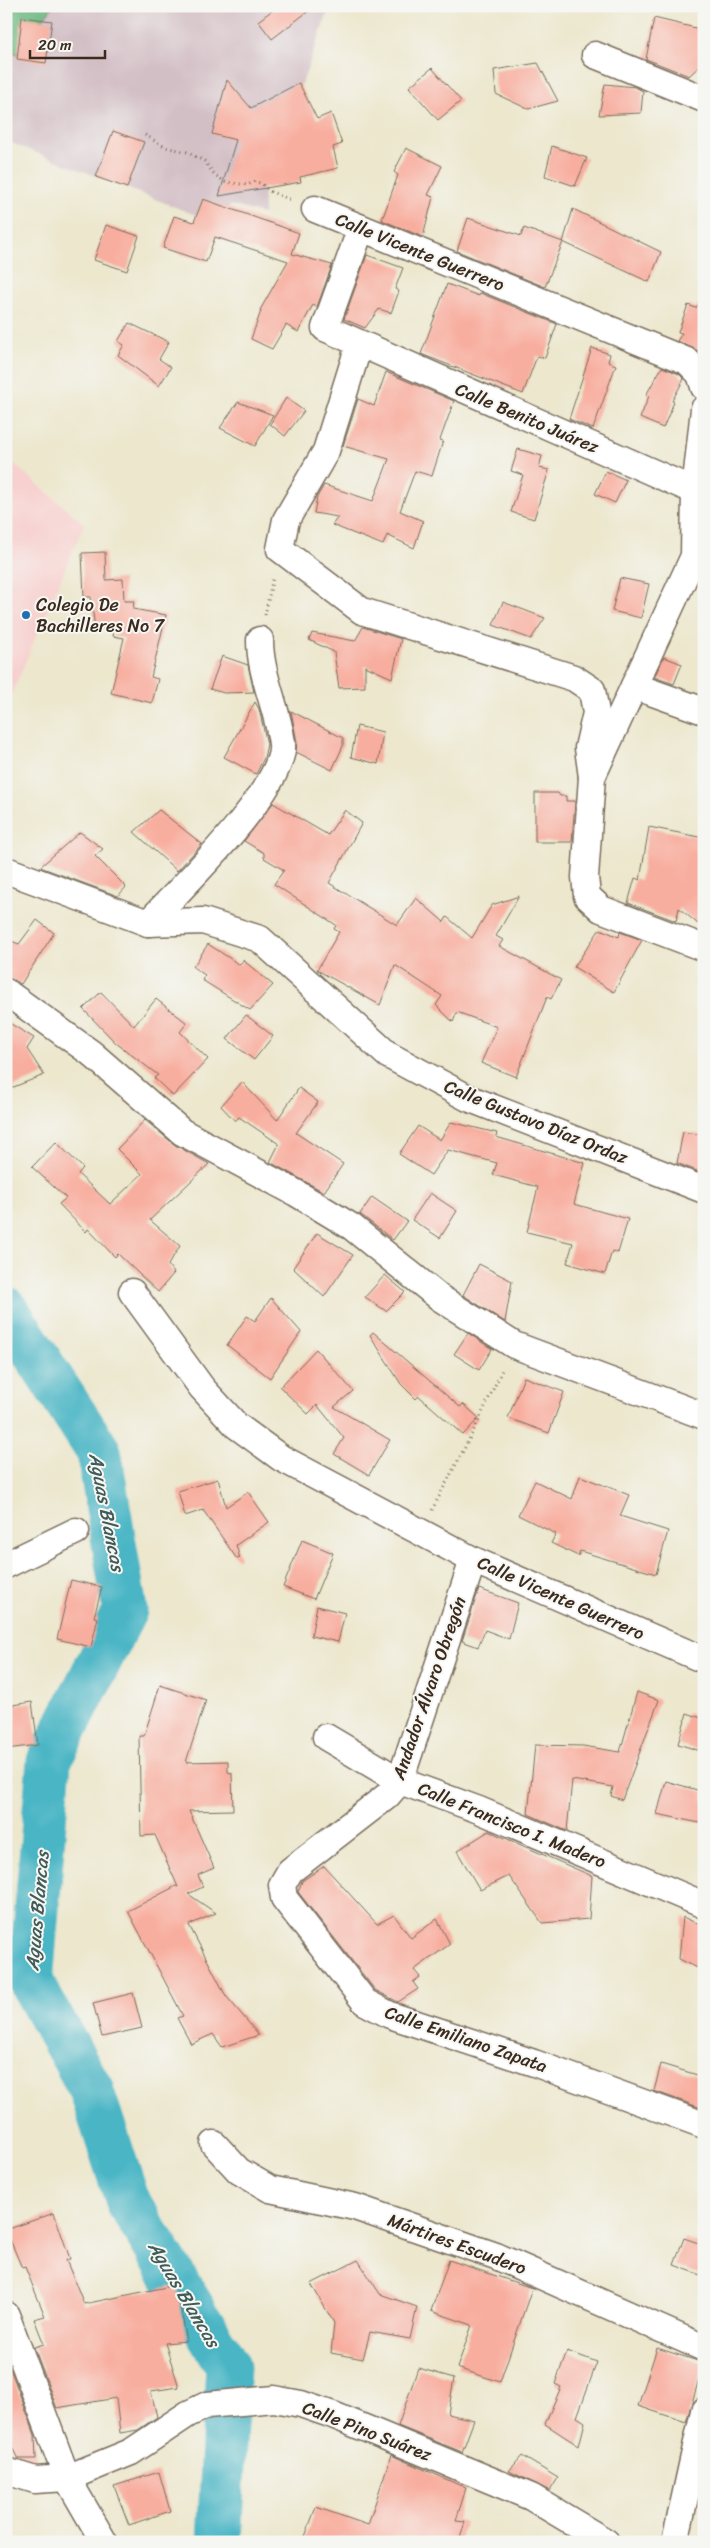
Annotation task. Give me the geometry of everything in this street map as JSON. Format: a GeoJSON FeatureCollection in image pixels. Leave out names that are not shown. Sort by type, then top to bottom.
{"type":"FeatureCollection","features":[{"type":"Feature","properties":{"kind":"street"},"geometry":{"type":"LineString","coordinates":[[595,55],[704,99]]}},
{"type":"Feature","properties":{"kind":"street","name":"Calle Vicente Guerrero"},"geometry":{"type":"LineString","coordinates":[[315,209],[687,361],[702,381]]}},
{"type":"Feature","properties":{"kind":"street","name":"Calle Benito Juárez"},"geometry":{"type":"LineString","coordinates":[[361,228],[324,328],[358,345],[695,491]]}},
{"type":"Feature","properties":{"kind":"street"},"geometry":{"type":"LineString","coordinates":[[358,345],[326,451],[286,520],[280,549],[362,611],[574,678],[592,690],[596,713],[588,748],[592,777],[585,877],[587,896],[601,909],[704,948]]}},
{"type":"Feature","properties":{"kind":"street"},"geometry":{"type":"LineString","coordinates":[[592,777],[694,556],[695,491],[704,409]]}},
{"type":"Feature","properties":{"kind":"street"},"geometry":{"type":"LineString","coordinates":[[148,923],[230,836],[280,764],[283,745],[260,658],[260,640]]}},
{"type":"Feature","properties":{"kind":"street"},"geometry":{"type":"LineString","coordinates":[[634,686],[704,711]]}},
{"type":"Feature","properties":{"kind":"street","name":"Calle Gustavo Díaz Ordaz"},"geometry":{"type":"LineString","coordinates":[[6,870],[148,923],[203,921],[260,939],[388,1055],[468,1098],[704,1190]]}},
{"type":"Feature","properties":{"kind":"street"},"geometry":{"type":"LineString","coordinates":[[6,992],[91,1054],[182,1132],[296,1193],[352,1227],[440,1298],[514,1345],[704,1416]]}},
{"type":"Feature","properties":{"kind":"street","name":"Calle Vicente Guerrero"},"geometry":{"type":"LineString","coordinates":[[132,1292],[202,1388],[237,1426],[281,1458],[420,1534],[473,1560],[704,1660]]}},
{"type":"Feature","properties":{"kind":"street"},"geometry":{"type":"LineString","coordinates":[[6,1564],[76,1531]]}},
{"type":"Feature","properties":{"kind":"street","name":"Andador Álvaro Obregón"},"geometry":{"type":"LineString","coordinates":[[282,1885],[290,1871],[387,1796],[400,1781],[473,1560]]}},
{"type":"Feature","properties":{"kind":"street","name":"Calle Francisco I. Madero"},"geometry":{"type":"LineString","coordinates":[[326,1737],[400,1781],[479,1810],[704,1905]]}},
{"type":"Feature","properties":{"kind":"street","name":"Calle Emiliano Zapata"},"geometry":{"type":"LineString","coordinates":[[282,1885],[284,1898],[365,2002],[390,2015],[534,2063],[704,2126]]}},
{"type":"Feature","properties":{"kind":"street","name":"Mártires Escudero"},"geometry":{"type":"LineString","coordinates":[[214,2144],[239,2171],[270,2189],[355,2206],[496,2256],[704,2348]]}},
{"type":"Feature","properties":{"kind":"street"},"geometry":{"type":"LineString","coordinates":[[6,2314],[67,2478],[104,2542]]}},
{"type":"Feature","properties":{"kind":"street","name":"Calle Pino Suárez"},"geometry":{"type":"LineString","coordinates":[[6,2471],[35,2480],[67,2478],[131,2452],[188,2414],[207,2405],[274,2399],[301,2404],[333,2415],[531,2498],[606,2542]]}},
{"type":"Feature","properties":{"kind":"street"},"geometry":{"type":"LineString","coordinates":[[675,2542],[704,2411]]}},
{"type":"Feature","properties":{"kind":"path","name":"Calle Vicente Guerrero"},"geometry":{"type":"LineString","coordinates":[[145,135],[165,147],[187,152],[204,160],[215,175],[225,182],[248,185],[255,181],[262,184],[269,191],[315,209]]}},
{"type":"Feature","properties":{"kind":"path"},"geometry":{"type":"LineString","coordinates":[[260,640],[280,549]]}},
{"type":"Feature","properties":{"kind":"path"},"geometry":{"type":"LineString","coordinates":[[420,1534],[475,1428],[514,1345]]}},
{"type":"Feature","properties":{"kind":"shaded area"},"geometry":{"type":"Polygon","coordinates":[[[6,6],[330,6],[302,84],[261,103],[264,214],[230,205],[224,226],[6,141],[6,6]]]}},
{"type":"Feature","properties":{"kind":"shaded area","name":"Colegio De Bachilleres No 7"},"geometry":{"type":"Polygon","coordinates":[[[6,457],[84,524],[6,707],[6,457]]]}},
{"type":"Feature","properties":{"kind":"green space"},"geometry":{"type":"Polygon","coordinates":[[[6,6],[53,6],[17,54],[6,50],[6,6]]]}},
{"type":"Feature","properties":{"kind":"building"},"geometry":{"type":"Polygon","coordinates":[[[278,6],[315,6],[272,39],[258,21],[278,6]]]}},
{"type":"Feature","properties":{"kind":"building"},"geometry":{"type":"Polygon","coordinates":[[[22,17],[52,21],[46,63],[17,59],[22,17]]]}},
{"type":"Feature","properties":{"kind":"building"},"geometry":{"type":"Polygon","coordinates":[[[654,18],[704,30],[704,62],[689,76],[646,59],[654,18]]]}},
{"type":"Feature","properties":{"kind":"building"},"geometry":{"type":"Polygon","coordinates":[[[538,63],[558,101],[528,109],[496,94],[494,70],[538,63]]]}},
{"type":"Feature","properties":{"kind":"building"},"geometry":{"type":"Polygon","coordinates":[[[432,68],[461,101],[438,120],[409,87],[432,68]]]}},
{"type":"Feature","properties":{"kind":"building"},"geometry":{"type":"Polygon","coordinates":[[[227,80],[251,108],[299,83],[317,119],[331,113],[342,144],[333,147],[338,168],[300,177],[301,182],[219,196],[236,140],[212,134],[227,80]]]}},
{"type":"Feature","properties":{"kind":"building"},"geometry":{"type":"Polygon","coordinates":[[[605,84],[635,87],[643,91],[641,113],[599,115],[605,84]]]}},
{"type":"Feature","properties":{"kind":"building"},"geometry":{"type":"Polygon","coordinates":[[[113,131],[144,142],[127,188],[96,177],[113,131]]]}},
{"type":"Feature","properties":{"kind":"building"},"geometry":{"type":"Polygon","coordinates":[[[552,146],[587,158],[575,186],[545,176],[552,146]]]}},
{"type":"Feature","properties":{"kind":"building"},"geometry":{"type":"Polygon","coordinates":[[[406,148],[442,166],[428,195],[433,197],[423,237],[382,220],[398,175],[394,172],[406,148]]]}},
{"type":"Feature","properties":{"kind":"building"},"geometry":{"type":"Polygon","coordinates":[[[203,199],[299,233],[292,254],[332,265],[317,307],[313,305],[298,332],[286,325],[272,349],[251,339],[260,310],[288,261],[215,237],[206,262],[163,248],[174,216],[194,222],[203,199]]]}},
{"type":"Feature","properties":{"kind":"building"},"geometry":{"type":"Polygon","coordinates":[[[573,209],[661,252],[649,282],[563,242],[573,209]]]}},
{"type":"Feature","properties":{"kind":"building"},"geometry":{"type":"Polygon","coordinates":[[[468,218],[521,236],[524,228],[563,242],[545,287],[457,251],[468,218]]]}},
{"type":"Feature","properties":{"kind":"building"},"geometry":{"type":"Polygon","coordinates":[[[106,225],[139,236],[127,271],[94,260],[106,225]]]}},
{"type":"Feature","properties":{"kind":"building"},"geometry":{"type":"Polygon","coordinates":[[[367,255],[403,268],[395,289],[399,291],[391,313],[379,309],[365,328],[344,319],[367,255]]]}},
{"type":"Feature","properties":{"kind":"building"},"geometry":{"type":"Polygon","coordinates":[[[447,284],[479,296],[480,293],[557,324],[545,358],[537,356],[523,394],[421,354],[447,284]]]}},
{"type":"Feature","properties":{"kind":"building"},"geometry":{"type":"Polygon","coordinates":[[[704,296],[704,341],[698,351],[677,341],[682,333],[678,332],[688,305],[696,308],[704,296]]]}},
{"type":"Feature","properties":{"kind":"building"},"geometry":{"type":"Polygon","coordinates":[[[129,323],[169,342],[159,359],[171,367],[159,386],[118,355],[124,345],[118,341],[129,323]]]}},
{"type":"Feature","properties":{"kind":"building"},"geometry":{"type":"Polygon","coordinates":[[[592,348],[610,354],[608,362],[616,365],[593,429],[569,419],[592,348]]]}},
{"type":"Feature","properties":{"kind":"building"},"geometry":{"type":"Polygon","coordinates":[[[662,367],[679,374],[684,379],[672,401],[674,402],[663,428],[640,418],[649,396],[646,395],[662,367]]]}},
{"type":"Feature","properties":{"kind":"building"},"geometry":{"type":"Polygon","coordinates":[[[386,372],[454,401],[440,440],[443,441],[432,476],[415,471],[400,511],[423,521],[414,548],[387,535],[383,545],[332,525],[338,517],[314,513],[317,497],[324,485],[373,501],[389,459],[343,446],[358,399],[374,406],[386,372]]]}},
{"type":"Feature","properties":{"kind":"building"},"geometry":{"type":"Polygon","coordinates":[[[286,398],[304,411],[285,436],[270,424],[286,398]]]}},
{"type":"Feature","properties":{"kind":"building"},"geometry":{"type":"Polygon","coordinates":[[[238,402],[273,415],[255,446],[220,428],[238,402]]]}},
{"type":"Feature","properties":{"kind":"building"},"geometry":{"type":"Polygon","coordinates":[[[518,449],[542,456],[539,468],[549,470],[534,519],[511,512],[523,475],[511,471],[518,449]]]}},
{"type":"Feature","properties":{"kind":"building"},"geometry":{"type":"Polygon","coordinates":[[[606,471],[626,480],[615,503],[595,494],[606,471]]]}},
{"type":"Feature","properties":{"kind":"building"},"geometry":{"type":"Polygon","coordinates":[[[105,552],[106,580],[123,579],[124,601],[134,601],[133,609],[166,615],[151,677],[158,679],[152,703],[111,693],[124,638],[113,636],[114,629],[95,629],[91,597],[84,597],[82,553],[105,552]]]}},
{"type":"Feature","properties":{"kind":"building"},"geometry":{"type":"Polygon","coordinates":[[[620,578],[649,584],[641,618],[612,611],[620,578]]]}},
{"type":"Feature","properties":{"kind":"building"},"geometry":{"type":"Polygon","coordinates":[[[503,602],[545,618],[531,639],[493,625],[503,602]]]}},
{"type":"Feature","properties":{"kind":"building"},"geometry":{"type":"Polygon","coordinates":[[[363,627],[401,639],[392,678],[365,666],[365,687],[339,688],[334,652],[309,640],[312,633],[355,641],[363,627]]]}},
{"type":"Feature","properties":{"kind":"building"},"geometry":{"type":"Polygon","coordinates":[[[222,656],[248,665],[254,692],[224,693],[210,689],[222,656]]]}},
{"type":"Feature","properties":{"kind":"building"},"geometry":{"type":"Polygon","coordinates":[[[664,657],[682,664],[674,684],[654,677],[664,657]]]}},
{"type":"Feature","properties":{"kind":"building"},"geometry":{"type":"Polygon","coordinates":[[[255,702],[259,709],[267,744],[264,758],[256,774],[224,757],[255,702]]]}},
{"type":"Feature","properties":{"kind":"building"},"geometry":{"type":"Polygon","coordinates":[[[291,711],[343,738],[343,746],[332,770],[296,752],[297,742],[291,711]]]}},
{"type":"Feature","properties":{"kind":"building"},"geometry":{"type":"Polygon","coordinates":[[[357,726],[383,732],[378,764],[351,757],[357,726]]]}},
{"type":"Feature","properties":{"kind":"building"},"geometry":{"type":"Polygon","coordinates":[[[535,793],[558,793],[560,796],[566,796],[566,801],[575,801],[572,842],[535,842],[535,793]]]}},
{"type":"Feature","properties":{"kind":"building"},"geometry":{"type":"Polygon","coordinates":[[[273,803],[328,835],[345,810],[362,823],[329,883],[397,925],[416,898],[444,922],[447,917],[472,938],[492,905],[519,896],[496,936],[503,940],[499,946],[561,980],[551,999],[547,997],[516,1077],[481,1063],[497,1027],[457,1012],[453,1022],[436,1005],[442,996],[395,965],[380,1005],[317,970],[339,932],[334,929],[336,925],[274,884],[284,870],[264,858],[264,853],[244,841],[273,803]]]}},
{"type":"Feature","properties":{"kind":"building"},"geometry":{"type":"Polygon","coordinates":[[[159,810],[202,844],[177,871],[134,832],[159,810]]]}},
{"type":"Feature","properties":{"kind":"building"},"geometry":{"type":"Polygon","coordinates":[[[649,827],[704,838],[704,929],[679,908],[676,921],[628,903],[635,878],[640,880],[649,827]]]}},
{"type":"Feature","properties":{"kind":"building"},"geometry":{"type":"Polygon","coordinates":[[[80,832],[103,849],[95,856],[126,887],[118,896],[40,867],[80,832]]]}},
{"type":"Feature","properties":{"kind":"building"},"geometry":{"type":"Polygon","coordinates":[[[37,920],[54,933],[21,984],[6,977],[6,939],[19,944],[37,920]]]}},
{"type":"Feature","properties":{"kind":"building"},"geometry":{"type":"Polygon","coordinates":[[[600,929],[619,937],[620,932],[642,940],[614,992],[574,967],[600,929]]]}},
{"type":"Feature","properties":{"kind":"building"},"geometry":{"type":"Polygon","coordinates":[[[208,944],[240,965],[243,960],[273,985],[250,1010],[202,980],[205,975],[193,967],[208,944]]]}},
{"type":"Feature","properties":{"kind":"building"},"geometry":{"type":"Polygon","coordinates":[[[101,992],[134,1026],[156,999],[187,1023],[180,1032],[208,1059],[173,1096],[154,1078],[158,1075],[116,1043],[83,1009],[101,992]]]}},
{"type":"Feature","properties":{"kind":"building"},"geometry":{"type":"Polygon","coordinates":[[[246,1015],[273,1036],[254,1060],[227,1039],[246,1015]]]}},
{"type":"Feature","properties":{"kind":"building"},"geometry":{"type":"Polygon","coordinates":[[[6,1021],[34,1038],[27,1049],[44,1075],[6,1090],[6,1021]]]}},
{"type":"Feature","properties":{"kind":"building"},"geometry":{"type":"Polygon","coordinates":[[[242,1082],[277,1120],[299,1088],[318,1102],[296,1133],[343,1164],[324,1192],[270,1162],[279,1144],[239,1117],[235,1121],[221,1106],[242,1082]]]}},
{"type":"Feature","properties":{"kind":"building"},"geometry":{"type":"Polygon","coordinates":[[[145,1120],[175,1145],[209,1164],[150,1220],[180,1246],[168,1265],[174,1273],[158,1292],[118,1254],[115,1257],[88,1229],[86,1232],[59,1204],[66,1198],[32,1167],[56,1142],[83,1168],[78,1174],[110,1204],[142,1174],[117,1149],[145,1120]]]}},
{"type":"Feature","properties":{"kind":"building"},"geometry":{"type":"Polygon","coordinates":[[[451,1122],[497,1133],[496,1137],[585,1163],[574,1204],[628,1219],[618,1253],[612,1251],[605,1274],[567,1263],[573,1243],[527,1232],[538,1187],[493,1175],[497,1163],[448,1150],[431,1175],[399,1154],[418,1126],[440,1140],[451,1122]]]}},
{"type":"Feature","properties":{"kind":"building"},"geometry":{"type":"Polygon","coordinates":[[[683,1132],[704,1135],[704,1174],[677,1163],[683,1132]]]}},
{"type":"Feature","properties":{"kind":"building"},"geometry":{"type":"Polygon","coordinates":[[[430,1193],[457,1211],[440,1238],[412,1220],[430,1193]]]}},
{"type":"Feature","properties":{"kind":"building"},"geometry":{"type":"Polygon","coordinates":[[[372,1197],[407,1221],[393,1240],[360,1214],[372,1197]]]}},
{"type":"Feature","properties":{"kind":"building"},"geometry":{"type":"Polygon","coordinates":[[[317,1233],[353,1255],[324,1297],[293,1268],[317,1233]]]}},
{"type":"Feature","properties":{"kind":"building"},"geometry":{"type":"Polygon","coordinates":[[[479,1264],[512,1281],[505,1322],[463,1295],[479,1264]]]}},
{"type":"Feature","properties":{"kind":"building"},"geometry":{"type":"Polygon","coordinates":[[[385,1275],[405,1292],[386,1311],[365,1297],[385,1275]]]}},
{"type":"Feature","properties":{"kind":"building"},"geometry":{"type":"Polygon","coordinates":[[[271,1298],[301,1332],[270,1378],[227,1345],[247,1316],[255,1321],[271,1298]]]}},
{"type":"Feature","properties":{"kind":"building"},"geometry":{"type":"Polygon","coordinates":[[[373,1332],[460,1407],[463,1404],[479,1418],[463,1435],[419,1396],[416,1399],[401,1384],[370,1335],[373,1332]]]}},
{"type":"Feature","properties":{"kind":"building"},"geometry":{"type":"Polygon","coordinates":[[[468,1333],[492,1349],[479,1370],[454,1354],[468,1333]]]}},
{"type":"Feature","properties":{"kind":"building"},"geometry":{"type":"Polygon","coordinates":[[[316,1349],[353,1391],[334,1407],[390,1440],[369,1475],[334,1454],[344,1438],[317,1405],[308,1414],[280,1387],[316,1349]]]}},
{"type":"Feature","properties":{"kind":"building"},"geometry":{"type":"Polygon","coordinates":[[[524,1377],[564,1392],[549,1433],[508,1418],[524,1377]]]}},
{"type":"Feature","properties":{"kind":"building"},"geometry":{"type":"Polygon","coordinates":[[[580,1476],[629,1495],[620,1516],[668,1531],[656,1574],[580,1551],[578,1556],[551,1543],[556,1534],[518,1515],[535,1481],[572,1499],[580,1476]]]}},
{"type":"Feature","properties":{"kind":"building"},"geometry":{"type":"Polygon","coordinates":[[[218,1479],[226,1507],[248,1492],[269,1522],[236,1545],[240,1558],[237,1559],[203,1510],[185,1516],[178,1491],[218,1479]]]}},
{"type":"Feature","properties":{"kind":"building"},"geometry":{"type":"Polygon","coordinates":[[[302,1540],[333,1553],[314,1599],[283,1587],[302,1540]]]}},
{"type":"Feature","properties":{"kind":"building"},"geometry":{"type":"Polygon","coordinates":[[[71,1580],[102,1587],[94,1617],[98,1618],[91,1647],[57,1639],[71,1580]]]}},
{"type":"Feature","properties":{"kind":"building"},"geometry":{"type":"Polygon","coordinates":[[[479,1589],[518,1603],[509,1639],[485,1630],[478,1647],[462,1641],[479,1589]]]}},
{"type":"Feature","properties":{"kind":"building"},"geometry":{"type":"Polygon","coordinates":[[[317,1606],[345,1613],[338,1642],[311,1636],[317,1606]]]}},
{"type":"Feature","properties":{"kind":"building"},"geometry":{"type":"Polygon","coordinates":[[[160,1685],[206,1700],[186,1762],[228,1761],[228,1772],[232,1773],[233,1810],[189,1811],[214,1868],[198,1875],[203,1887],[188,1894],[216,1913],[189,1925],[226,1996],[259,2035],[222,2047],[213,2034],[191,2044],[177,2018],[183,2016],[128,1911],[176,1886],[178,1887],[155,1835],[141,1836],[139,1736],[144,1736],[160,1685]]]}},
{"type":"Feature","properties":{"kind":"building"},"geometry":{"type":"Polygon","coordinates":[[[637,1692],[659,1700],[622,1800],[611,1796],[613,1787],[572,1780],[567,1831],[528,1814],[535,1745],[583,1746],[620,1752],[637,1692]]]}},
{"type":"Feature","properties":{"kind":"building"},"geometry":{"type":"Polygon","coordinates":[[[32,1702],[38,1745],[6,1749],[6,1706],[32,1702]]]}},
{"type":"Feature","properties":{"kind":"building"},"geometry":{"type":"Polygon","coordinates":[[[687,1713],[704,1719],[704,1752],[678,1744],[687,1713]]]}},
{"type":"Feature","properties":{"kind":"building"},"geometry":{"type":"Polygon","coordinates":[[[666,1781],[704,1792],[704,1824],[657,1814],[666,1781]]]}},
{"type":"Feature","properties":{"kind":"building"},"geometry":{"type":"Polygon","coordinates":[[[489,1831],[592,1876],[589,1919],[542,1923],[509,1876],[480,1890],[457,1851],[489,1831]]]}},
{"type":"Feature","properties":{"kind":"building"},"geometry":{"type":"Polygon","coordinates":[[[324,1866],[377,1924],[394,1915],[411,1938],[437,1919],[450,1944],[414,1970],[420,1977],[413,1982],[418,1989],[398,2002],[375,1990],[298,1892],[302,1881],[324,1866]]]}},
{"type":"Feature","properties":{"kind":"building"},"geometry":{"type":"Polygon","coordinates":[[[683,1917],[704,1927],[704,1971],[679,1959],[683,1917]]]}},
{"type":"Feature","properties":{"kind":"building"},"geometry":{"type":"Polygon","coordinates":[[[133,1993],[142,2028],[102,2037],[93,2003],[133,1993]]]}},
{"type":"Feature","properties":{"kind":"building"},"geometry":{"type":"Polygon","coordinates":[[[661,2064],[704,2077],[704,2109],[654,2091],[661,2064]]]}},
{"type":"Feature","properties":{"kind":"building"},"geometry":{"type":"Polygon","coordinates":[[[54,2213],[70,2259],[66,2260],[84,2304],[176,2285],[187,2341],[165,2343],[179,2387],[151,2391],[157,2417],[138,2430],[120,2433],[116,2398],[57,2408],[34,2347],[44,2344],[34,2319],[45,2316],[25,2267],[22,2268],[6,2230],[54,2213]]]}},
{"type":"Feature","properties":{"kind":"building"},"geometry":{"type":"Polygon","coordinates":[[[684,2238],[704,2245],[704,2276],[674,2265],[684,2238]]]}},
{"type":"Feature","properties":{"kind":"building"},"geometry":{"type":"Polygon","coordinates":[[[358,2260],[380,2294],[417,2307],[410,2339],[370,2332],[363,2359],[331,2353],[334,2323],[311,2284],[358,2260]]]}},
{"type":"Feature","properties":{"kind":"building"},"geometry":{"type":"Polygon","coordinates":[[[449,2260],[532,2288],[500,2382],[457,2368],[472,2325],[431,2311],[449,2260]]]}},
{"type":"Feature","properties":{"kind":"building"},"geometry":{"type":"Polygon","coordinates":[[[657,2348],[704,2363],[686,2422],[638,2406],[657,2348]]]}},
{"type":"Feature","properties":{"kind":"building"},"geometry":{"type":"Polygon","coordinates":[[[567,2351],[597,2362],[577,2417],[585,2422],[579,2446],[545,2424],[561,2387],[555,2384],[567,2351]]]}},
{"type":"Feature","properties":{"kind":"building"},"geometry":{"type":"Polygon","coordinates":[[[6,2358],[35,2435],[36,2459],[18,2459],[6,2436],[6,2358]]]}},
{"type":"Feature","properties":{"kind":"building"},"geometry":{"type":"Polygon","coordinates":[[[418,2368],[454,2378],[448,2414],[474,2420],[462,2452],[398,2426],[418,2368]]]}},
{"type":"Feature","properties":{"kind":"building"},"geometry":{"type":"Polygon","coordinates":[[[391,2455],[466,2488],[456,2521],[465,2522],[459,2542],[303,2542],[316,2507],[368,2525],[391,2455]]]}},
{"type":"Feature","properties":{"kind":"building"},"geometry":{"type":"Polygon","coordinates":[[[522,2456],[558,2478],[550,2491],[509,2471],[522,2456]]]}},
{"type":"Feature","properties":{"kind":"building"},"geometry":{"type":"Polygon","coordinates":[[[159,2472],[170,2511],[129,2525],[114,2486],[159,2472]]]}},
{"type":"Feature","properties":{"kind":"waterway","name":"Aguas Blancas"},"geometry":{"type":"LineString","coordinates":[[6,1309],[99,1452],[125,1610],[49,1761],[31,1982],[91,2089],[128,2202],[228,2366],[219,2542]]}},
{"type":"Feature","properties":{"kind":"place","name":"Colegio De Bachilleres No 7"},"geometry":{"type":"Point","coordinates":[26,615]}}]}
